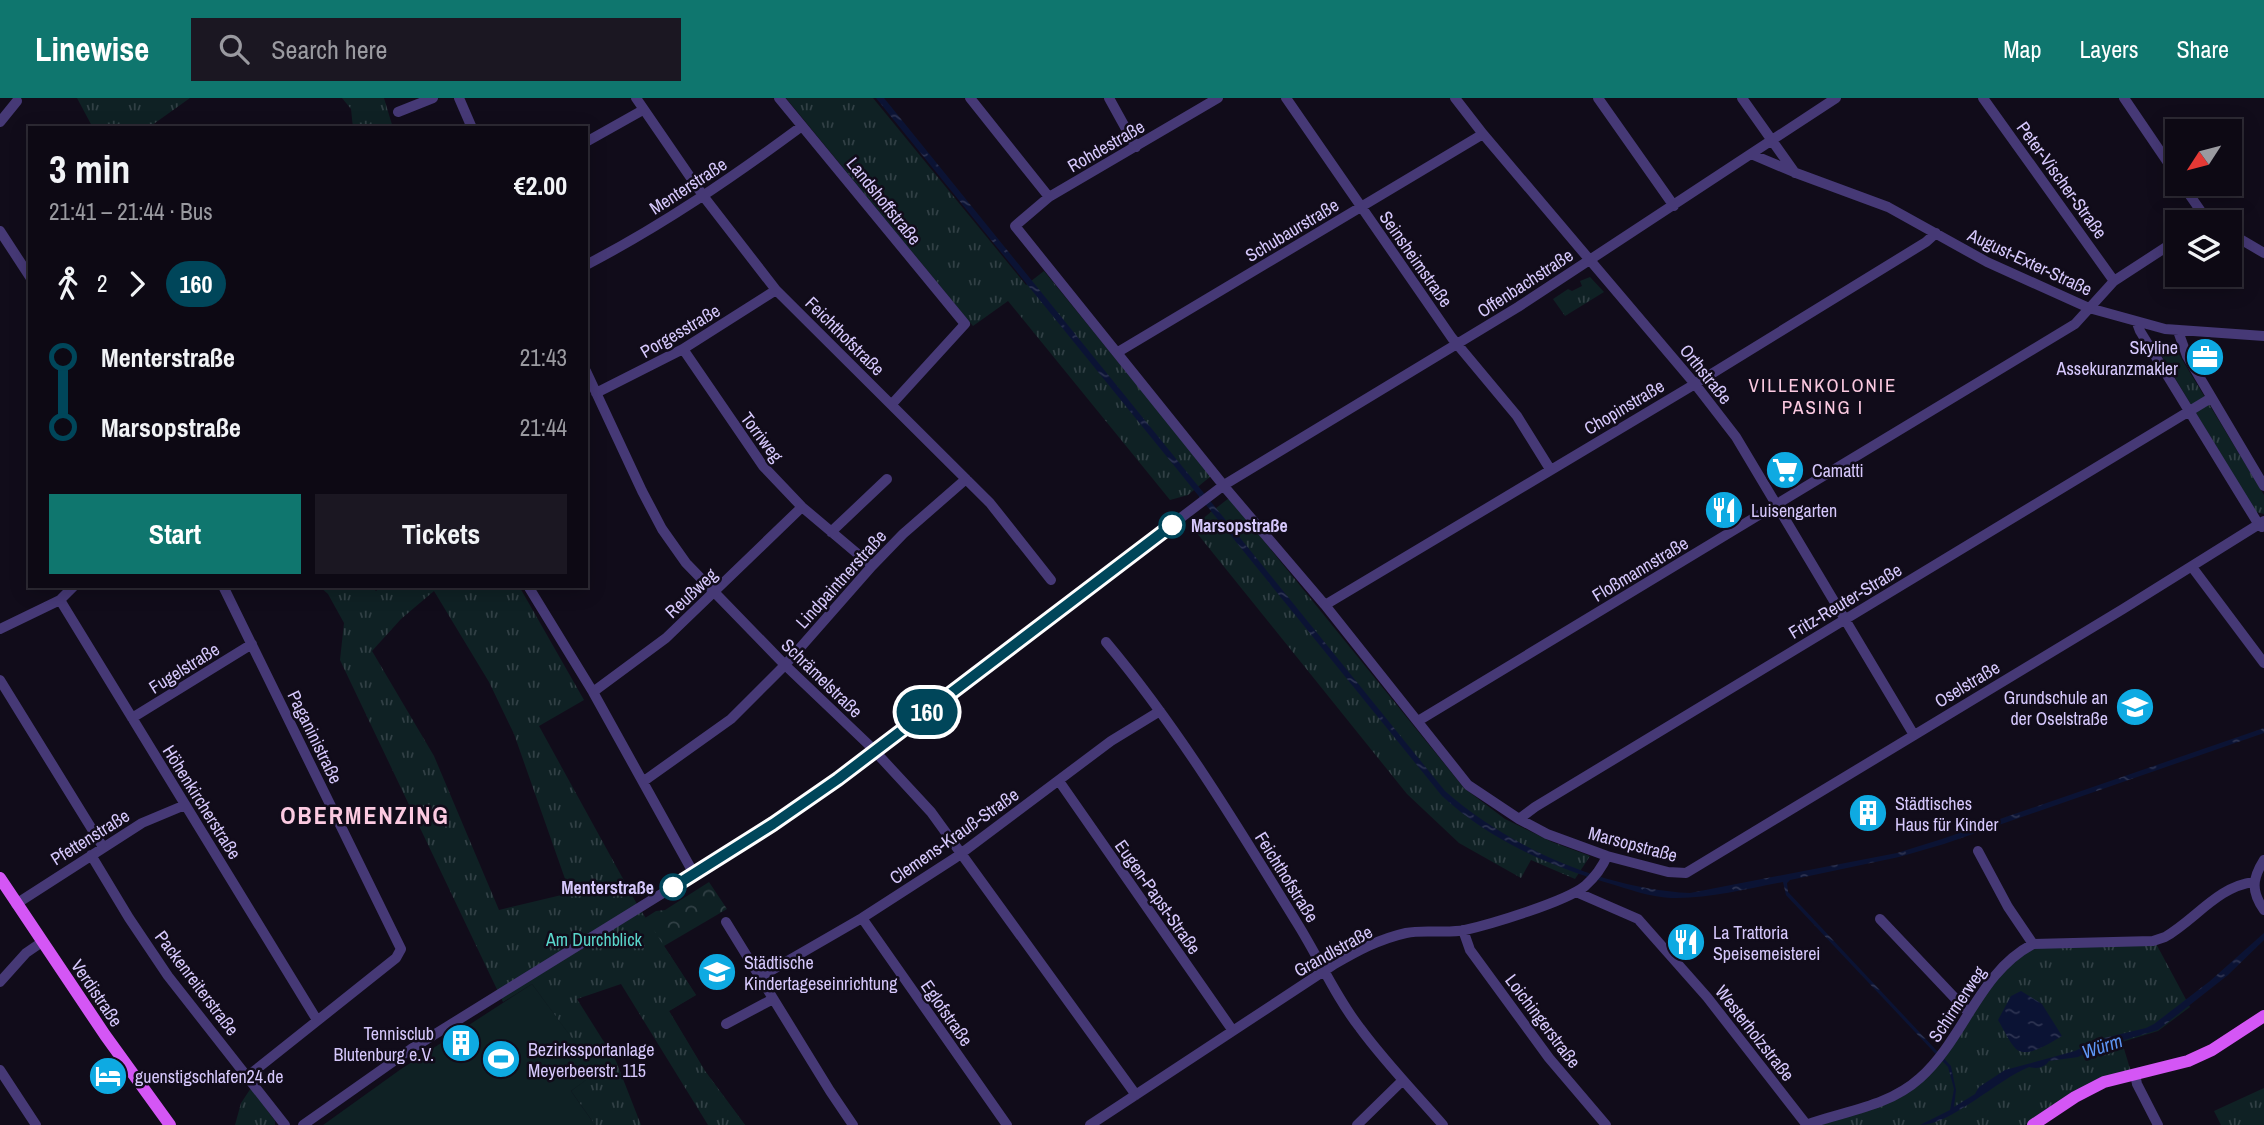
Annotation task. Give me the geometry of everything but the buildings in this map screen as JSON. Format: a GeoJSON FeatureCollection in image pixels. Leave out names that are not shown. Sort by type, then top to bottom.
{"type":"FeatureCollection","features":[{"type":"Feature","properties":{"kind":"main road","name":"Verdistraße"},"geometry":{"type":"LineString","coordinates":[[0,878],[105,1035],[170,1125]]}},
{"type":"Feature","properties":{"kind":"main road"},"geometry":{"type":"LineString","coordinates":[[2033,1125],[2091,1088],[2116,1077],[2188,1060],[2212,1050],[2264,1016]]}},
{"type":"Feature","properties":{"kind":"street"},"geometry":{"type":"LineString","coordinates":[[398,112],[433,98]]}},
{"type":"Feature","properties":{"kind":"street"},"geometry":{"type":"LineString","coordinates":[[459,98],[471,126]]}},
{"type":"Feature","properties":{"kind":"street","name":"Feichthofstraße"},"geometry":{"type":"LineString","coordinates":[[636,98],[704,197],[776,290],[990,503],[1051,580]]}},
{"type":"Feature","properties":{"kind":"street","name":"Landshoffstraße"},"geometry":{"type":"LineString","coordinates":[[779,98],[965,324],[892,404]]}},
{"type":"Feature","properties":{"kind":"street"},"geometry":{"type":"LineString","coordinates":[[970,98],[1049,197]]}},
{"type":"Feature","properties":{"kind":"street"},"geometry":{"type":"LineString","coordinates":[[1109,98],[1136,148]]}},
{"type":"Feature","properties":{"kind":"street","name":"Rohdestraße"},"geometry":{"type":"LineString","coordinates":[[1015,226],[1049,197],[1217,98]]}},
{"type":"Feature","properties":{"kind":"street","name":"Seinsheimstraße"},"geometry":{"type":"LineString","coordinates":[[1286,98],[1458,345],[1517,416],[1550,470]]}},
{"type":"Feature","properties":{"kind":"street","name":"Orthstraße"},"geometry":{"type":"LineString","coordinates":[[1455,98],[1695,384],[1736,437],[1914,735]]}},
{"type":"Feature","properties":{"kind":"street"},"geometry":{"type":"LineString","coordinates":[[1598,98],[1674,206]]}},
{"type":"Feature","properties":{"kind":"street"},"geometry":{"type":"LineString","coordinates":[[1742,98],[1796,173]]}},
{"type":"Feature","properties":{"kind":"street","name":"Offenbachstraße"},"geometry":{"type":"LineString","coordinates":[[303,1125],[411,1049],[773,824],[876,752],[1224,485],[1458,345],[1836,98]]}},
{"type":"Feature","properties":{"kind":"street","name":"Peter-Vischer-Straße"},"geometry":{"type":"LineString","coordinates":[[1983,98],[2115,281]]}},
{"type":"Feature","properties":{"kind":"street"},"geometry":{"type":"LineString","coordinates":[[2123,98],[2165,159]]}},
{"type":"Feature","properties":{"kind":"street"},"geometry":{"type":"LineString","coordinates":[[0,122],[17,101]]}},
{"type":"Feature","properties":{"kind":"street"},"geometry":{"type":"LineString","coordinates":[[588,141],[643,110]]}},
{"type":"Feature","properties":{"kind":"street","name":"Menterstraße"},"geometry":{"type":"LineString","coordinates":[[588,264],[626,245],[704,197],[802,125]]}},
{"type":"Feature","properties":{"kind":"street","name":"Schubaurstraße"},"geometry":{"type":"LineString","coordinates":[[1118,352],[1483,134]]}},
{"type":"Feature","properties":{"kind":"street","name":"August-Exter-Straße"},"geometry":{"type":"LineString","coordinates":[[1751,154],[1888,207],[1987,262],[2089,308],[2137,323],[2178,331],[2264,336]]}},
{"type":"Feature","properties":{"kind":"street","name":"Marsopstraße"},"geometry":{"type":"LineString","coordinates":[[1015,226],[1224,485],[1325,605],[1468,785],[1547,834],[1607,856],[1668,872],[1686,873]]}},
{"type":"Feature","properties":{"kind":"street"},"geometry":{"type":"LineString","coordinates":[[0,231],[28,274]]}},
{"type":"Feature","properties":{"kind":"street","name":"Chopinstraße"},"geometry":{"type":"LineString","coordinates":[[1325,605],[1695,384],[1926,242],[1936,233]]}},
{"type":"Feature","properties":{"kind":"street"},"geometry":{"type":"LineString","coordinates":[[2242,240],[2264,253]]}},
{"type":"Feature","properties":{"kind":"street","name":"Floßmannstraße"},"geometry":{"type":"LineString","coordinates":[[1418,722],[2075,324],[2115,281],[2165,248]]}},
{"type":"Feature","properties":{"kind":"street","name":"Porgesstraße"},"geometry":{"type":"LineString","coordinates":[[596,393],[683,349],[776,290]]}},
{"type":"Feature","properties":{"kind":"street"},"geometry":{"type":"LineString","coordinates":[[2137,323],[2189,412],[2262,525]]}},
{"type":"Feature","properties":{"kind":"street"},"geometry":{"type":"LineString","coordinates":[[2178,331],[2187,356],[2264,486]]}},
{"type":"Feature","properties":{"kind":"street","name":"Torriweg"},"geometry":{"type":"LineString","coordinates":[[683,349],[763,466],[802,507],[872,566]]}},
{"type":"Feature","properties":{"kind":"street","name":"Schrämelstraße"},"geometry":{"type":"LineString","coordinates":[[588,375],[662,529],[687,563],[714,593],[876,752],[931,812],[1136,1096]]}},
{"type":"Feature","properties":{"kind":"street","name":"Fritz-Reuter-Straße"},"geometry":{"type":"LineString","coordinates":[[1519,819],[2211,398]]}},
{"type":"Feature","properties":{"kind":"street"},"geometry":{"type":"LineString","coordinates":[[831,532],[887,479]]}},
{"type":"Feature","properties":{"kind":"street","name":"Lindpaintnerstraße"},"geometry":{"type":"LineString","coordinates":[[644,781],[731,719],[786,665],[903,534],[966,479]]}},
{"type":"Feature","properties":{"kind":"street","name":"Reußweg"},"geometry":{"type":"LineString","coordinates":[[593,692],[666,638],[802,507]]}},
{"type":"Feature","properties":{"kind":"street","name":"Oselstraße"},"geometry":{"type":"LineString","coordinates":[[1686,873],[2262,525]]}},
{"type":"Feature","properties":{"kind":"street"},"geometry":{"type":"LineString","coordinates":[[2192,567],[2264,663]]}},
{"type":"Feature","properties":{"kind":"street"},"geometry":{"type":"LineString","coordinates":[[1,627],[60,600],[72,588]]}},
{"type":"Feature","properties":{"kind":"street","name":"Paganinistraße"},"geometry":{"type":"LineString","coordinates":[[224,588],[401,949],[396,958],[248,1076]]}},
{"type":"Feature","properties":{"kind":"street"},"geometry":{"type":"LineString","coordinates":[[529,588],[593,692],[694,874]]}},
{"type":"Feature","properties":{"kind":"street","name":"Höhenkircherstraße"},"geometry":{"type":"LineString","coordinates":[[60,600],[317,1020]]}},
{"type":"Feature","properties":{"kind":"street","name":"Feichthofstraße"},"geometry":{"type":"LineString","coordinates":[[1106,642],[1160,711],[1233,818],[1359,1028],[1443,1125]]}},
{"type":"Feature","properties":{"kind":"street","name":"Fugelstraße"},"geometry":{"type":"LineString","coordinates":[[132,718],[252,644]]}},
{"type":"Feature","properties":{"kind":"street"},"geometry":{"type":"LineString","coordinates":[[0,680],[103,847]]}},
{"type":"Feature","properties":{"kind":"street","name":"Clemens-Krauß-Straße"},"geometry":{"type":"LineString","coordinates":[[760,977],[862,918],[962,852],[1111,741],[1160,711]]}},
{"type":"Feature","properties":{"kind":"street","name":"Eugen-Papst-Straße"},"geometry":{"type":"LineString","coordinates":[[1059,780],[1233,1031]]}},
{"type":"Feature","properties":{"kind":"street","name":"Pfettenstraße"},"geometry":{"type":"LineString","coordinates":[[16,904],[142,822],[186,805]]}},
{"type":"Feature","properties":{"kind":"street"},"geometry":{"type":"LineString","coordinates":[[1978,851],[2008,907],[2033,944],[2153,941],[2165,937],[2228,889],[2253,882]]}},
{"type":"Feature","properties":{"kind":"street","name":"Packenreiterstraße"},"geometry":{"type":"LineString","coordinates":[[91,855],[168,976],[285,1125]]}},
{"type":"Feature","properties":{"kind":"street","name":"Grandlstraße"},"geometry":{"type":"LineString","coordinates":[[1090,1125],[1324,970],[1370,944],[1408,933],[1463,930],[1524,912],[1576,892],[1600,870],[1607,856]]}},
{"type":"Feature","properties":{"kind":"street"},"geometry":{"type":"LineString","coordinates":[[2264,860],[2253,882],[2258,901],[2264,910]]}},
{"type":"Feature","properties":{"kind":"street","name":"Westerholzstraße"},"geometry":{"type":"LineString","coordinates":[[1576,892],[1638,919],[1707,997],[1806,1125]]}},
{"type":"Feature","properties":{"kind":"street","name":"Eglofstraße"},"geometry":{"type":"LineString","coordinates":[[862,918],[1007,1125]]}},
{"type":"Feature","properties":{"kind":"street"},"geometry":{"type":"LineString","coordinates":[[1880,919],[1969,1013]]}},
{"type":"Feature","properties":{"kind":"street"},"geometry":{"type":"LineString","coordinates":[[726,922],[853,1125]]}},
{"type":"Feature","properties":{"kind":"street","name":"Loichingerstraße"},"geometry":{"type":"LineString","coordinates":[[1463,930],[1470,950],[1549,1058],[1606,1125]]}},
{"type":"Feature","properties":{"kind":"street"},"geometry":{"type":"LineString","coordinates":[[0,982],[26,953],[42,942]]}},
{"type":"Feature","properties":{"kind":"street","name":"Schirmerweg"},"geometry":{"type":"LineString","coordinates":[[1806,1125],[1859,1111],[1908,1088],[1945,1051],[1999,969],[2017,952],[2033,944]]}},
{"type":"Feature","properties":{"kind":"street"},"geometry":{"type":"LineString","coordinates":[[726,1024],[773,999]]}},
{"type":"Feature","properties":{"kind":"street"},"geometry":{"type":"LineString","coordinates":[[0,1070],[36,1125]]}},
{"type":"Feature","properties":{"kind":"street"},"geometry":{"type":"LineString","coordinates":[[2135,1074],[2137,1084],[2158,1125]]}},
{"type":"Feature","properties":{"kind":"street"},"geometry":{"type":"LineString","coordinates":[[1357,1125],[1403,1080]]}},
{"type":"Feature","properties":{"kind":"green space"},"geometry":{"type":"Polygon","coordinates":[[[77,98],[190,98],[151,126],[92,126],[77,98]]]}},
{"type":"Feature","properties":{"kind":"green space"},"geometry":{"type":"Polygon","coordinates":[[[342,98],[384,98],[392,126],[353,126],[351,109],[342,98]]]}},
{"type":"Feature","properties":{"kind":"green space"},"geometry":{"type":"Polygon","coordinates":[[[786,98],[873,98],[1026,285],[1044,271],[1211,476],[1188,495],[1170,500],[1008,301],[973,326],[786,98]]]}},
{"type":"Feature","properties":{"kind":"green space"},"geometry":{"type":"Polygon","coordinates":[[[1590,277],[1604,292],[1565,316],[1553,299],[1568,289],[1572,291],[1582,286],[1580,281],[1590,277]]]}},
{"type":"Feature","properties":{"kind":"green space"},"geometry":{"type":"Polygon","coordinates":[[[2152,340],[2172,343],[2264,495],[2264,514],[2256,512],[2152,340]]]}},
{"type":"Feature","properties":{"kind":"green space"},"geometry":{"type":"Polygon","coordinates":[[[1229,498],[1464,788],[1505,819],[1552,842],[1590,856],[1575,879],[1531,860],[1521,878],[1459,843],[1407,794],[1192,527],[1229,498]]]}},
{"type":"Feature","properties":{"kind":"green space","name":"Am Durchblick"},"geometry":{"type":"Polygon","coordinates":[[[321,588],[373,588],[376,591],[380,588],[520,588],[584,700],[539,726],[638,906],[696,995],[669,1011],[705,1071],[745,1125],[708,1125],[621,984],[577,999],[616,1061],[641,1125],[595,1125],[571,1091],[596,1072],[532,984],[503,1002],[340,660],[344,623],[328,594],[321,588]],[[434,591],[401,619],[372,651],[434,756],[499,910],[570,893],[514,734],[489,682],[434,591]]]}},
{"type":"Feature","properties":{"kind":"green space"},"geometry":{"type":"Polygon","coordinates":[[[709,882],[727,909],[664,946],[696,995],[669,1011],[705,1071],[745,1125],[718,1125],[618,935],[709,882]]]}},
{"type":"Feature","properties":{"kind":"green space"},"geometry":{"type":"Polygon","coordinates":[[[2153,938],[2190,1007],[2158,1031],[2122,1042],[2131,1072],[2040,1115],[2025,1125],[1801,1125],[1858,1108],[1909,1084],[1934,1061],[1999,966],[2034,943],[2153,938]]]}},
{"type":"Feature","properties":{"kind":"green space","name":"Bezirkssportanlage Meyerbeerstr. 115"},"geometry":{"type":"Polygon","coordinates":[[[532,984],[597,1072],[571,1091],[595,1125],[323,1125],[401,1069],[532,984]]]}},
{"type":"Feature","properties":{"kind":"green space"},"geometry":{"type":"Polygon","coordinates":[[[251,1088],[275,1121],[275,1125],[235,1125],[241,1103],[251,1088]]]}},
{"type":"Feature","properties":{"kind":"green space"},"geometry":{"type":"Polygon","coordinates":[[[2264,1088],[2264,1125],[2221,1125],[2214,1111],[2264,1088]]]}},
{"type":"Feature","properties":{"kind":"water","name":"Würm"},"geometry":{"type":"Polygon","coordinates":[[[876,98],[884,98],[1445,791],[1499,830],[1560,862],[1625,883],[1690,893],[1897,853],[2264,728],[2264,733],[1944,844],[1899,857],[1790,880],[1787,883],[1788,892],[1951,1066],[1956,1090],[1954,1107],[2005,1070],[2075,1051],[2100,1039],[2154,1024],[2210,981],[2264,933],[2264,940],[2228,975],[2158,1030],[2094,1049],[2078,1057],[2049,1061],[2040,1067],[2029,1067],[1946,1118],[1920,1125],[1950,1110],[1954,1089],[1948,1067],[1786,895],[1783,882],[1699,897],[1671,898],[1647,894],[1585,876],[1520,849],[1480,826],[1442,796],[876,98]]]}},
{"type":"Feature","properties":{"kind":"water"},"geometry":{"type":"Polygon","coordinates":[[[2021,991],[2042,1004],[2062,1036],[2027,1052],[2016,1049],[1998,1020],[2011,996],[2021,991]]]}},
{"type":"Feature","properties":{"kind":"bus line","name":"160"},"geometry":{"type":"LineString","coordinates":[[673,887],[773,824],[876,752],[1172,525]]}},
{"type":"Feature","properties":{"kind":"place","name":"Skyline Assekuranzmakler"},"geometry":{"type":"Point","coordinates":[2205,357]}},
{"type":"Feature","properties":{"kind":"place","name":"Camatti"},"geometry":{"type":"Point","coordinates":[1785,470]}},
{"type":"Feature","properties":{"kind":"place","name":"Luisengarten"},"geometry":{"type":"Point","coordinates":[1724,510]}},
{"type":"Feature","properties":{"kind":"place","name":"Marsopstraße"},"geometry":{"type":"Point","coordinates":[1172,525]}},
{"type":"Feature","properties":{"kind":"place","name":"Grundschule an der Oselstraße"},"geometry":{"type":"Point","coordinates":[2135,707]}},
{"type":"Feature","properties":{"kind":"place","name":"Städtisches Haus für Kinder"},"geometry":{"type":"Point","coordinates":[1868,813]}},
{"type":"Feature","properties":{"kind":"place","name":"Menterstraße"},"geometry":{"type":"Point","coordinates":[673,887]}},
{"type":"Feature","properties":{"kind":"place","name":"La Trattoria Speisemeisterei"},"geometry":{"type":"Point","coordinates":[1686,942]}},
{"type":"Feature","properties":{"kind":"place","name":"Städtische Kindertageseinrichtung"},"geometry":{"type":"Point","coordinates":[717,972]}},
{"type":"Feature","properties":{"kind":"place","name":"Tennisclub Blutenburg e.V."},"geometry":{"type":"Point","coordinates":[461,1043]}},
{"type":"Feature","properties":{"kind":"place","name":"Bezirkssportanlage Meyerbeerstr. 115"},"geometry":{"type":"Point","coordinates":[501,1059]}},
{"type":"Feature","properties":{"kind":"place","name":"guenstigschlafen24.de"},"geometry":{"type":"Point","coordinates":[108,1076]}},
{"type":"Feature","properties":{"kind":"district","name":"VILLENKOLONIE PASING I"},"geometry":{"type":"Point","coordinates":[1823,396]}},
{"type":"Feature","properties":{"kind":"district","name":"OBERMENZING"},"geometry":{"type":"Point","coordinates":[365,815]}}]}
